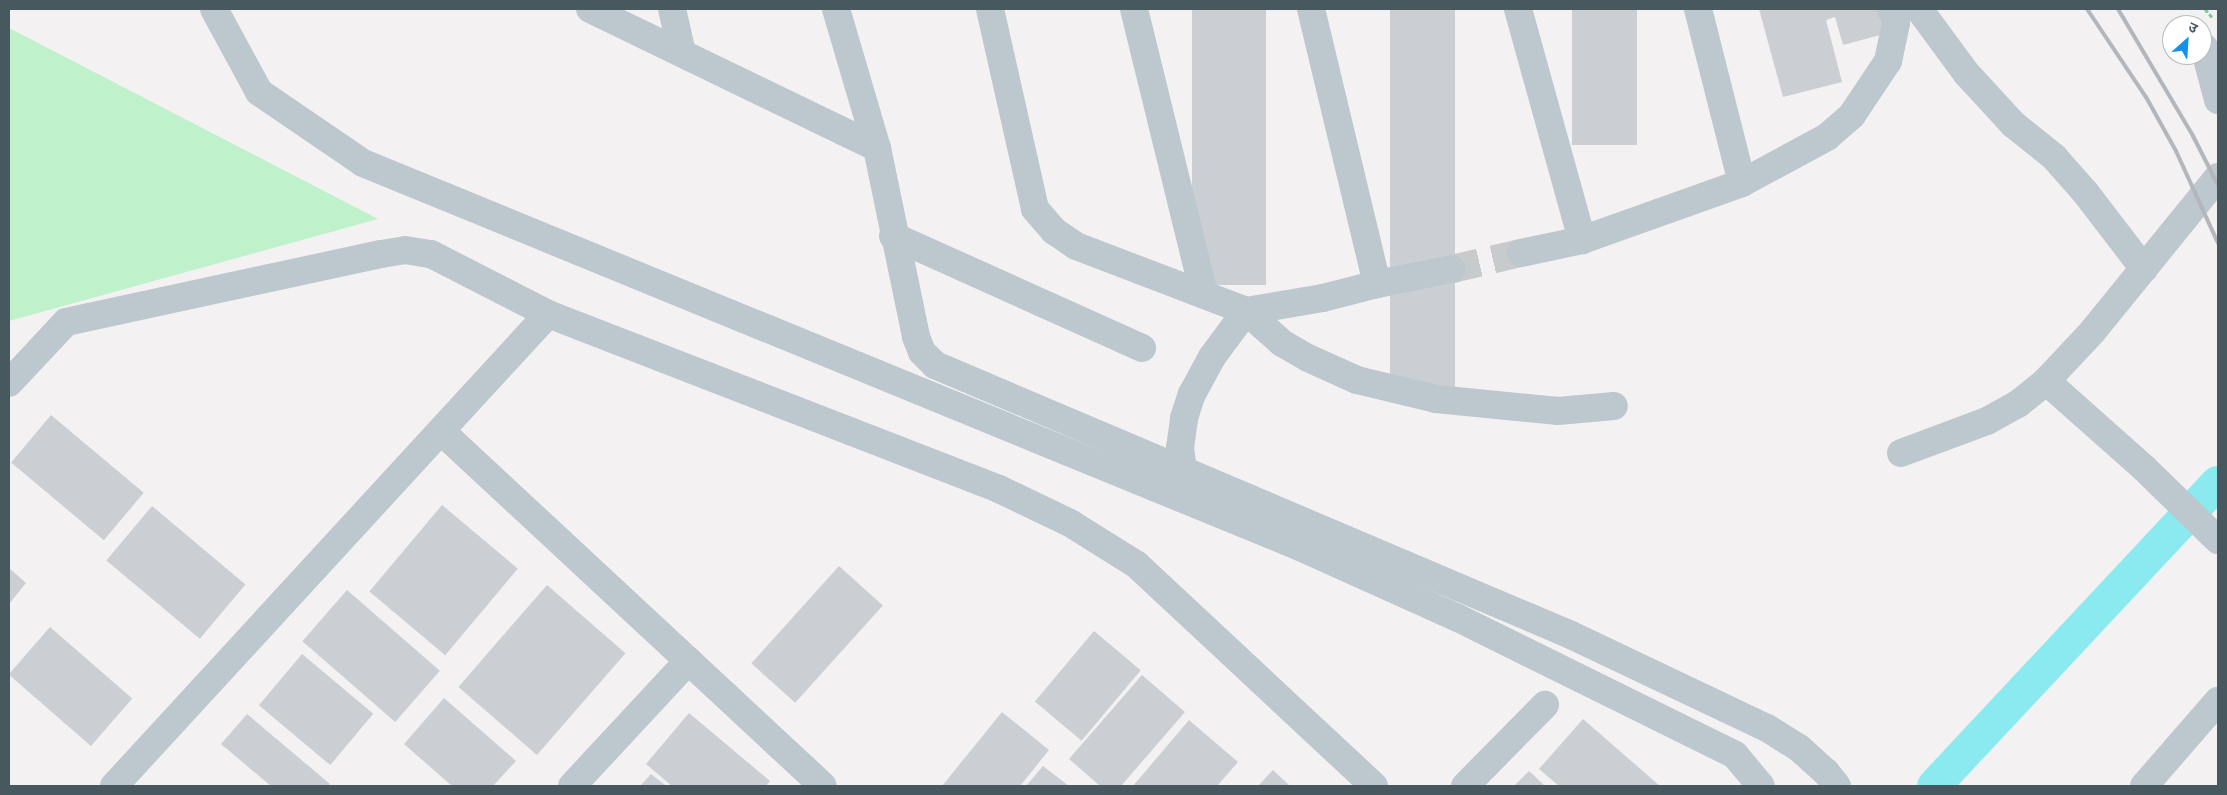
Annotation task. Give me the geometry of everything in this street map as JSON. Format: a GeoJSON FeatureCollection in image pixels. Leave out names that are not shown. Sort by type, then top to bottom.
{"type":"FeatureCollection","features":[{"type":"Feature","properties":{"kind":"street"},"geometry":{"type":"LineString","coordinates":[[214,9],[259,92],[363,163],[1300,547],[1458,618],[1735,754],[1761,786]]}},
{"type":"Feature","properties":{"kind":"street"},"geometry":{"type":"LineString","coordinates":[[590,9],[877,148]]}},
{"type":"Feature","properties":{"kind":"street"},"geometry":{"type":"LineString","coordinates":[[672,9],[682,53]]}},
{"type":"Feature","properties":{"kind":"street"},"geometry":{"type":"LineString","coordinates":[[836,9],[877,148],[893,236],[916,336],[922,352],[935,365],[1571,635],[1766,728],[1800,748],[1836,784]]}},
{"type":"Feature","properties":{"kind":"street"},"geometry":{"type":"LineString","coordinates":[[990,9],[1034,209],[1054,231],[1076,246],[1246,311],[1282,343],[1308,358],[1357,380],[1436,399],[1558,411],[1614,406]]}},
{"type":"Feature","properties":{"kind":"street"},"geometry":{"type":"LineString","coordinates":[[1134,9],[1204,295]]}},
{"type":"Feature","properties":{"kind":"street"},"geometry":{"type":"LineString","coordinates":[[1311,9],[1377,284]]}},
{"type":"Feature","properties":{"kind":"street"},"geometry":{"type":"LineString","coordinates":[[1518,9],[1582,240]]}},
{"type":"Feature","properties":{"kind":"street"},"geometry":{"type":"LineString","coordinates":[[1698,9],[1742,183]]}},
{"type":"Feature","properties":{"kind":"street"},"geometry":{"type":"LineString","coordinates":[[1521,253],[1582,240],[1742,183],[1827,137],[1852,115],[1888,61],[1896,23],[1891,9]]}},
{"type":"Feature","properties":{"kind":"street"},"geometry":{"type":"LineString","coordinates":[[1919,9],[1967,74],[2013,124],[2054,157],[2144,269]]}},
{"type":"Feature","properties":{"kind":"street"},"geometry":{"type":"LineString","coordinates":[[2209,65],[2218,100]]}},
{"type":"Feature","properties":{"kind":"street"},"geometry":{"type":"LineString","coordinates":[[1902,453],[1957,434],[1986,421],[2018,404],[2046,382],[2093,331],[2218,177]]}},
{"type":"Feature","properties":{"kind":"street"},"geometry":{"type":"LineString","coordinates":[[893,236],[1142,348]]}},
{"type":"Feature","properties":{"kind":"street"},"geometry":{"type":"LineString","coordinates":[[9,383],[66,322],[389,252],[405,250],[431,254],[548,314],[999,490],[1070,522],[1137,565],[1374,786]]}},
{"type":"Feature","properties":{"kind":"street"},"geometry":{"type":"LineString","coordinates":[[1183,470],[1180,448],[1183,426],[1192,394],[1212,357],[1246,311],[1323,298],[1377,284],[1452,269]]}},
{"type":"Feature","properties":{"kind":"street"},"geometry":{"type":"LineString","coordinates":[[114,786],[548,314]]}},
{"type":"Feature","properties":{"kind":"street"},"geometry":{"type":"LineString","coordinates":[[2046,382],[2145,469],[2218,540]]}},
{"type":"Feature","properties":{"kind":"street"},"geometry":{"type":"LineString","coordinates":[[441,432],[823,786]]}},
{"type":"Feature","properties":{"kind":"street"},"geometry":{"type":"LineString","coordinates":[[572,786],[688,661]]}},
{"type":"Feature","properties":{"kind":"street"},"geometry":{"type":"LineString","coordinates":[[2144,786],[2218,701]]}},
{"type":"Feature","properties":{"kind":"street"},"geometry":{"type":"LineString","coordinates":[[1465,786],[1545,705]]}},
{"type":"Feature","properties":{"kind":"path"},"geometry":{"type":"LineString","coordinates":[[2205,9],[2216,22]]}},
{"type":"Feature","properties":{"kind":"green space"},"geometry":{"type":"Polygon","coordinates":[[[9,28],[378,219],[9,321],[9,28]]]}},
{"type":"Feature","properties":{"kind":"building"},"geometry":{"type":"Polygon","coordinates":[[[1192,9],[1266,9],[1266,285],[1192,285],[1192,9]]]}},
{"type":"Feature","properties":{"kind":"building"},"geometry":{"type":"Polygon","coordinates":[[[1390,9],[1455,9],[1455,391],[1390,391],[1390,9]]]}},
{"type":"Feature","properties":{"kind":"building"},"geometry":{"type":"Polygon","coordinates":[[[1572,9],[1637,9],[1637,145],[1572,145],[1572,9]]]}},
{"type":"Feature","properties":{"kind":"building"},"geometry":{"type":"Polygon","coordinates":[[[1759,9],[1877,9],[1884,34],[1843,45],[1835,17],[1826,20],[1842,82],[1783,97],[1759,9]]]}},
{"type":"Feature","properties":{"kind":"building"},"geometry":{"type":"Polygon","coordinates":[[[51,415],[144,493],[104,540],[11,462],[51,415]]]}},
{"type":"Feature","properties":{"kind":"building"},"geometry":{"type":"Polygon","coordinates":[[[442,505],[518,569],[445,655],[369,592],[442,505]]]}},
{"type":"Feature","properties":{"kind":"building"},"geometry":{"type":"Polygon","coordinates":[[[152,506],[245,584],[200,639],[106,560],[152,506]]]}},
{"type":"Feature","properties":{"kind":"building"},"geometry":{"type":"Polygon","coordinates":[[[839,566],[883,605],[795,703],[751,663],[839,566]]]}},
{"type":"Feature","properties":{"kind":"building"},"geometry":{"type":"Polygon","coordinates":[[[9,568],[26,583],[9,604],[9,568]]]}},
{"type":"Feature","properties":{"kind":"building"},"geometry":{"type":"Polygon","coordinates":[[[547,585],[625,653],[537,755],[458,687],[547,585]]]}},
{"type":"Feature","properties":{"kind":"building"},"geometry":{"type":"Polygon","coordinates":[[[347,590],[440,671],[395,722],[302,641],[347,590]]]}},
{"type":"Feature","properties":{"kind":"building"},"geometry":{"type":"Polygon","coordinates":[[[50,627],[132,699],[91,746],[9,675],[50,627]]]}},
{"type":"Feature","properties":{"kind":"building"},"geometry":{"type":"Polygon","coordinates":[[[1094,631],[1141,670],[1082,741],[1035,701],[1094,631]]]}},
{"type":"Feature","properties":{"kind":"building"},"geometry":{"type":"Polygon","coordinates":[[[302,654],[373,714],[330,765],[259,705],[302,654]]]}},
{"type":"Feature","properties":{"kind":"building"},"geometry":{"type":"Polygon","coordinates":[[[1142,675],[1185,712],[1121,786],[1100,786],[1069,759],[1142,675]]]}},
{"type":"Feature","properties":{"kind":"building"},"geometry":{"type":"Polygon","coordinates":[[[444,698],[516,761],[493,786],[452,786],[404,744],[444,698]]]}},
{"type":"Feature","properties":{"kind":"building"},"geometry":{"type":"Polygon","coordinates":[[[1002,712],[1049,750],[1020,786],[942,786],[1002,712]]]}},
{"type":"Feature","properties":{"kind":"building"},"geometry":{"type":"Polygon","coordinates":[[[689,713],[770,781],[766,786],[672,786],[646,764],[689,713]]]}},
{"type":"Feature","properties":{"kind":"building"},"geometry":{"type":"Polygon","coordinates":[[[247,714],[330,784],[328,786],[271,786],[221,744],[247,714]]]}},
{"type":"Feature","properties":{"kind":"building"},"geometry":{"type":"Polygon","coordinates":[[[1583,719],[1660,786],[1559,786],[1539,769],[1583,719]]]}},
{"type":"Feature","properties":{"kind":"building"},"geometry":{"type":"Polygon","coordinates":[[[1189,720],[1238,762],[1217,786],[1133,786],[1189,720]]]}},
{"type":"Feature","properties":{"kind":"building"},"geometry":{"type":"Polygon","coordinates":[[[1043,766],[1069,786],[1026,786],[1043,766]]]}},
{"type":"Feature","properties":{"kind":"building"},"geometry":{"type":"Polygon","coordinates":[[[1273,770],[1290,786],[1258,786],[1273,770]]]}},
{"type":"Feature","properties":{"kind":"building"},"geometry":{"type":"Polygon","coordinates":[[[1529,771],[1545,786],[1514,786],[1529,771]]]}},
{"type":"Feature","properties":{"kind":"building"},"geometry":{"type":"Polygon","coordinates":[[[651,774],[666,786],[640,786],[651,774]]]}},
{"type":"Feature","properties":{"kind":"waterway"},"geometry":{"type":"LineString","coordinates":[[1934,786],[2218,483]]}},
{"type":"Feature","properties":{"kind":"tunnel"},"geometry":{"type":"LineString","coordinates":[[1452,269],[1521,253]]}},
{"type":"Feature","properties":{"kind":"railway"},"geometry":{"type":"LineString","coordinates":[[2087,9],[2146,97],[2176,151],[2218,243]]}},
{"type":"Feature","properties":{"kind":"railway"},"geometry":{"type":"LineString","coordinates":[[2118,9],[2193,136],[2218,185]]}}]}
